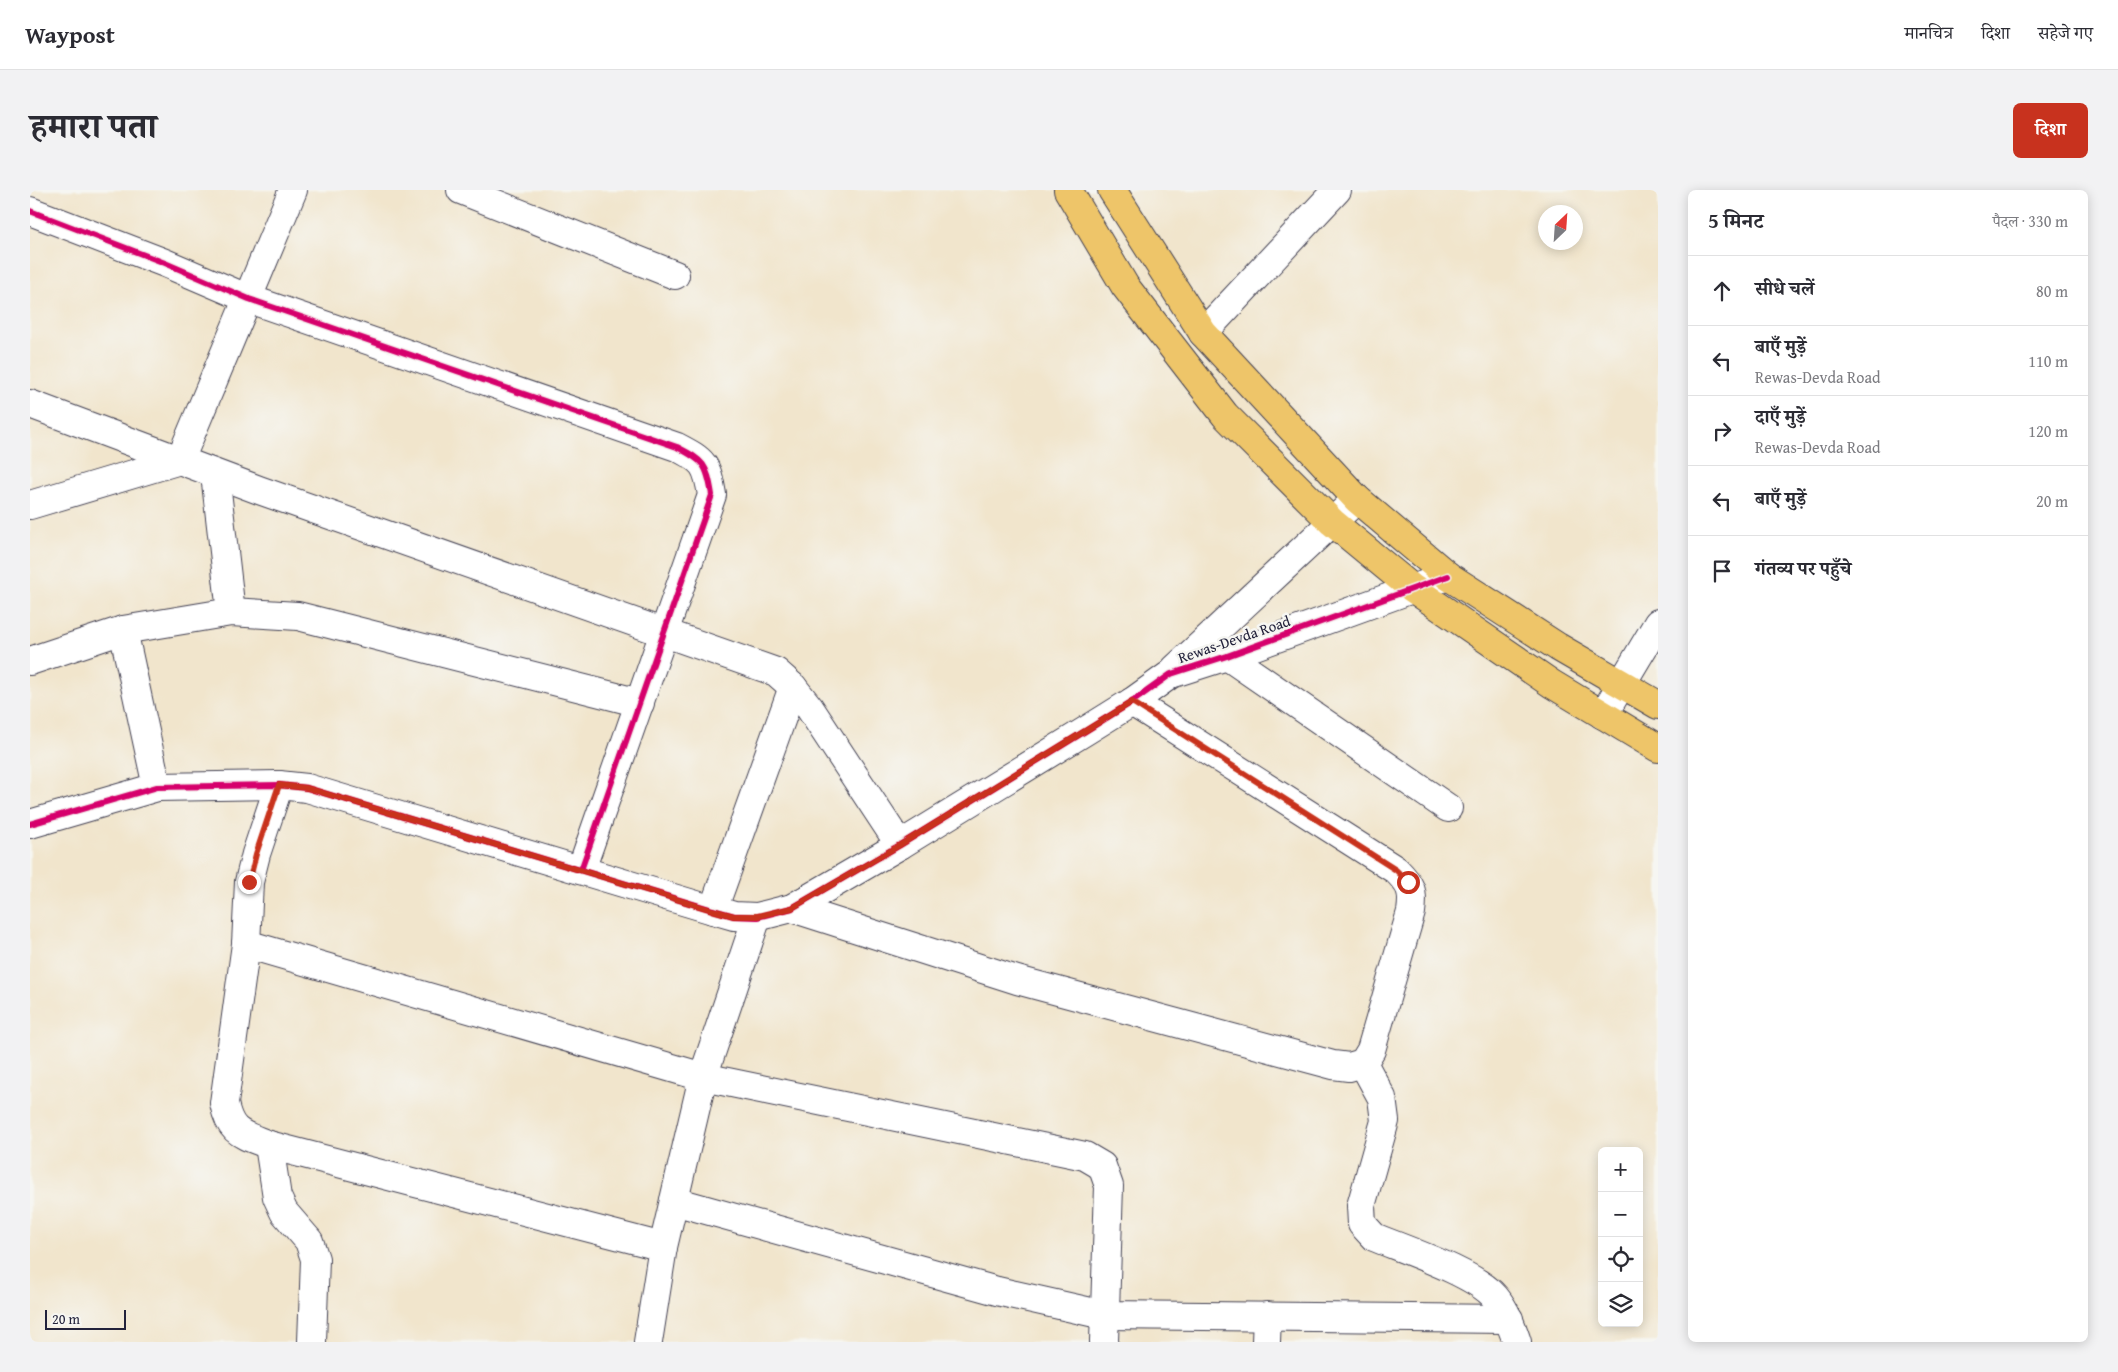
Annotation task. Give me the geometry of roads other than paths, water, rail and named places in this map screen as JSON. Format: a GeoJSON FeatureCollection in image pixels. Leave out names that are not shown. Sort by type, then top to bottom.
{"type":"FeatureCollection","features":[{"type":"Feature","properties":{"kind":"main road"},"geometry":{"type":"LineString","coordinates":[[1068,190],[1125,286],[1225,415],[1332,522],[1412,588],[1552,684],[1658,748]]}},
{"type":"Feature","properties":{"kind":"main road"},"geometry":{"type":"LineString","coordinates":[[1112,190],[1202,333],[1356,498],[1448,576],[1558,647],[1658,705]]}},
{"type":"Feature","properties":{"kind":"street"},"geometry":{"type":"LineString","coordinates":[[180,460],[293,190]]}},
{"type":"Feature","properties":{"kind":"street"},"geometry":{"type":"LineString","coordinates":[[461,190],[675,275]]}},
{"type":"Feature","properties":{"kind":"street"},"geometry":{"type":"LineString","coordinates":[[1202,333],[1337,190]]}},
{"type":"Feature","properties":{"kind":"street"},"geometry":{"type":"LineString","coordinates":[[30,211],[165,263],[249,299],[677,447],[699,458],[709,474],[712,495],[581,870]]}},
{"type":"Feature","properties":{"kind":"street"},"geometry":{"type":"LineString","coordinates":[[30,404],[215,474],[776,672],[793,687],[809,707],[900,845]]}},
{"type":"Feature","properties":{"kind":"street"},"geometry":{"type":"LineString","coordinates":[[30,505],[180,460]]}},
{"type":"Feature","properties":{"kind":"street"},"geometry":{"type":"LineString","coordinates":[[215,474],[231,612]]}},
{"type":"Feature","properties":{"kind":"street"},"geometry":{"type":"LineString","coordinates":[[1171,674],[1356,498]]}},
{"type":"Feature","properties":{"kind":"street","name":"Rewas-Devda Road"},"geometry":{"type":"LineString","coordinates":[[30,824],[157,787],[279,785],[307,788],[712,910],[734,916],[758,916],[792,908],[900,845],[1132,702],[1171,674],[1227,656],[1448,576]]}},
{"type":"Feature","properties":{"kind":"street"},"geometry":{"type":"LineString","coordinates":[[30,661],[123,630],[231,612],[298,616],[640,703]]}},
{"type":"Feature","properties":{"kind":"street"},"geometry":{"type":"LineString","coordinates":[[1603,715],[1658,623]]}},
{"type":"Feature","properties":{"kind":"street"},"geometry":{"type":"LineString","coordinates":[[123,630],[157,787]]}},
{"type":"Feature","properties":{"kind":"street"},"geometry":{"type":"LineString","coordinates":[[1227,656],[1448,808]]}},
{"type":"Feature","properties":{"kind":"street"},"geometry":{"type":"LineString","coordinates":[[712,910],[793,687]]}},
{"type":"Feature","properties":{"kind":"street"},"geometry":{"type":"LineString","coordinates":[[792,908],[1027,983],[1333,1065],[1349,1067],[1363,1063],[1371,1050],[1411,912],[1413,896],[1408,882],[1396,870],[1132,702]]}},
{"type":"Feature","properties":{"kind":"street"},"geometry":{"type":"LineString","coordinates":[[279,785],[256,854],[249,882],[246,944],[224,1103],[227,1119],[238,1132],[269,1145],[663,1248]]}},
{"type":"Feature","properties":{"kind":"street"},"geometry":{"type":"LineString","coordinates":[[648,1342],[663,1248],[704,1077],[758,916]]}},
{"type":"Feature","properties":{"kind":"street"},"geometry":{"type":"LineString","coordinates":[[246,944],[704,1077],[1085,1156],[1102,1166],[1109,1186],[1104,1342]]}},
{"type":"Feature","properties":{"kind":"street"},"geometry":{"type":"LineString","coordinates":[[674,1201],[996,1291],[1104,1314],[1266,1329],[1513,1330],[1495,1297],[1473,1279],[1374,1237],[1362,1224],[1361,1206],[1385,1121],[1382,1098],[1363,1063]]}},
{"type":"Feature","properties":{"kind":"street"},"geometry":{"type":"LineString","coordinates":[[269,1145],[277,1197],[284,1212],[309,1241],[315,1259],[312,1342]]}}]}
